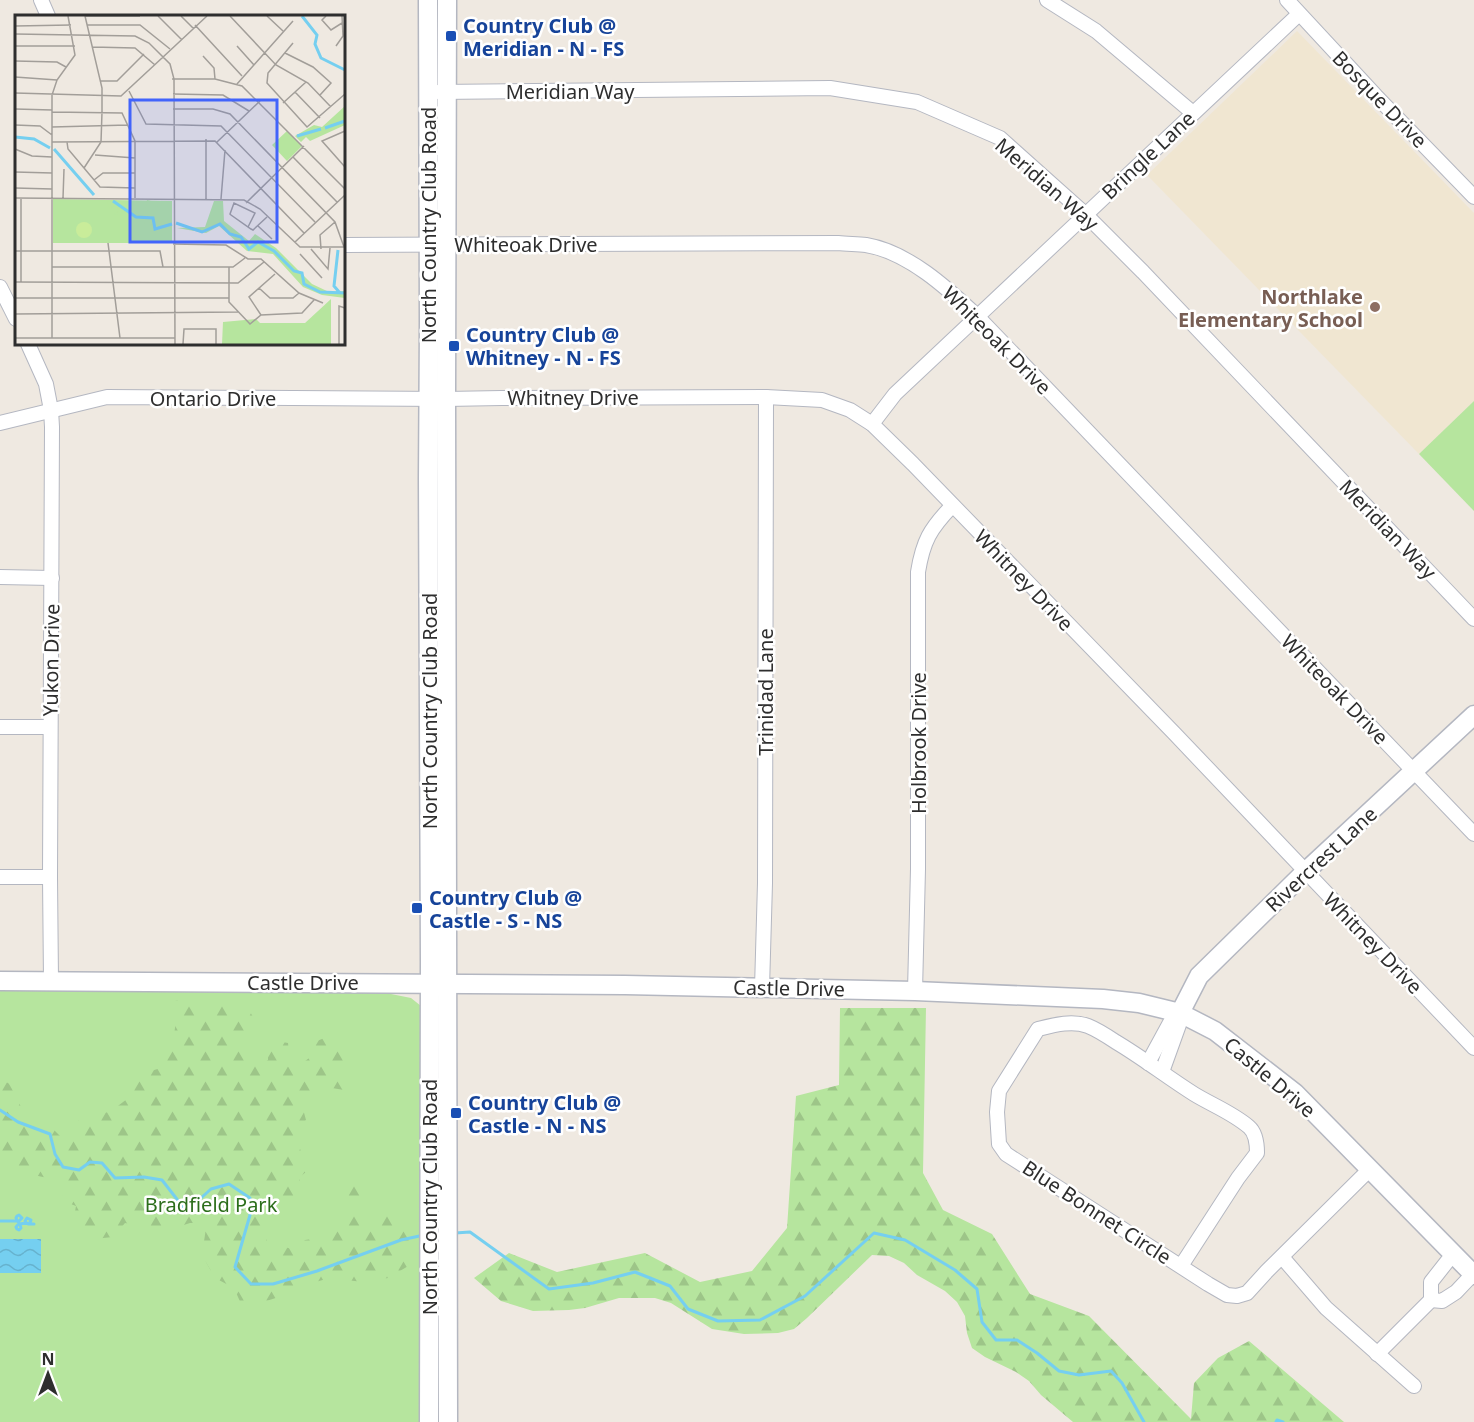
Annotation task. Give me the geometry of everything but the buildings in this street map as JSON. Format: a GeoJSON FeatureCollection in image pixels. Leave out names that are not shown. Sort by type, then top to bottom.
{"type":"FeatureCollection","features":[{"type":"Feature","properties":{"kind":"main road","name":"North Country Club Road"},"geometry":{"type":"LineString","coordinates":[[428,0],[428,92],[437,245],[437,399],[447,704],[439,983],[429,1207],[429,1422]]}},
{"type":"Feature","properties":{"kind":"main road","name":"North Country Club Road"},"geometry":{"type":"LineString","coordinates":[[437,245],[447,92],[447,0]]}},
{"type":"Feature","properties":{"kind":"main road","name":"North Country Club Road"},"geometry":{"type":"LineString","coordinates":[[437,399],[428,478],[429,704],[448,1212],[448,1422]]}},
{"type":"Feature","properties":{"kind":"main road"},"geometry":{"type":"LineString","coordinates":[[429,704],[447,704]]}},
{"type":"Feature","properties":{"kind":"main road","name":"Rivercrest Lane"},"geometry":{"type":"LineString","coordinates":[[1180,1013],[1199,976],[1305,872],[1474,715]]}},
{"type":"Feature","properties":{"kind":"main road","name":"Castle Drive"},"geometry":{"type":"LineString","coordinates":[[0,981],[439,983],[762,988],[915,991],[1103,999],[1139,1003],[1180,1013],[1215,1031],[1295,1093],[1474,1275]]}},
{"type":"Feature","properties":{"kind":"main road"},"geometry":{"type":"LineString","coordinates":[[428,1328],[448,1328]]}},
{"type":"Feature","properties":{"kind":"street"},"geometry":{"type":"LineString","coordinates":[[41,0],[48,15]]}},
{"type":"Feature","properties":{"kind":"street"},"geometry":{"type":"LineString","coordinates":[[1047,0],[1096,31],[1193,112]]}},
{"type":"Feature","properties":{"kind":"street","name":"Bosque Drive"},"geometry":{"type":"LineString","coordinates":[[1287,0],[1474,197]]}},
{"type":"Feature","properties":{"kind":"street","name":"Bringle Lane"},"geometry":{"type":"LineString","coordinates":[[872,424],[894,394],[1299,14]]}},
{"type":"Feature","properties":{"kind":"street","name":"Meridian Way"},"geometry":{"type":"LineString","coordinates":[[428,92],[830,88],[917,102],[1000,138],[1084,214],[1143,272],[1474,619]]}},
{"type":"Feature","properties":{"kind":"street","name":"Whiteoak Drive"},"geometry":{"type":"LineString","coordinates":[[345,245],[838,243],[866,245],[915,264],[977,316],[1474,834]]}},
{"type":"Feature","properties":{"kind":"street"},"geometry":{"type":"LineString","coordinates":[[0,287],[15,317]]}},
{"type":"Feature","properties":{"kind":"street","name":"Yukon Drive"},"geometry":{"type":"LineString","coordinates":[[28,345],[46,384],[51,410],[51,981]]}},
{"type":"Feature","properties":{"kind":"street","name":"Ontario Drive"},"geometry":{"type":"LineString","coordinates":[[0,423],[107,397],[437,399]]}},
{"type":"Feature","properties":{"kind":"street","name":"Whitney Drive"},"geometry":{"type":"LineString","coordinates":[[437,399],[766,397],[822,400],[850,410],[872,424],[913,464],[1174,733],[1474,1048]]}},
{"type":"Feature","properties":{"kind":"street","name":"Trinidad Lane"},"geometry":{"type":"LineString","coordinates":[[762,988],[765,883],[766,397]]}},
{"type":"Feature","properties":{"kind":"street","name":"Holbrook Drive"},"geometry":{"type":"LineString","coordinates":[[915,991],[918,869],[918,572],[921,552],[928,536],[952,506]]}},
{"type":"Feature","properties":{"kind":"street"},"geometry":{"type":"LineString","coordinates":[[0,576],[52,578]]}},
{"type":"Feature","properties":{"kind":"street"},"geometry":{"type":"LineString","coordinates":[[0,727],[50,727]]}},
{"type":"Feature","properties":{"kind":"street"},"geometry":{"type":"LineString","coordinates":[[0,877],[50,877]]}},
{"type":"Feature","properties":{"kind":"street"},"geometry":{"type":"LineString","coordinates":[[1148,1063],[1172,1019],[1180,1013]]}},
{"type":"Feature","properties":{"kind":"street"},"geometry":{"type":"LineString","coordinates":[[1162,1072],[1180,1022],[1180,1013]]}},
{"type":"Feature","properties":{"kind":"street","name":"Blue Bonnet Circle"},"geometry":{"type":"LineString","coordinates":[[1056,1024],[1087,1025],[1148,1063],[1252,1129],[1257,1142],[1257,1153],[1238,1178],[1181,1266],[1006,1154],[999,1144],[997,1112],[999,1091],[1038,1029],[1056,1024]]}},
{"type":"Feature","properties":{"kind":"street"},"geometry":{"type":"LineString","coordinates":[[1181,1266],[1227,1295],[1237,1296],[1247,1293],[1370,1169]]}},
{"type":"Feature","properties":{"kind":"street"},"geometry":{"type":"LineString","coordinates":[[1377,1354],[1431,1300],[1431,1282],[1453,1254]]}},
{"type":"Feature","properties":{"kind":"street"},"geometry":{"type":"LineString","coordinates":[[1282,1257],[1326,1308],[1414,1386]]}},
{"type":"Feature","properties":{"kind":"street"},"geometry":{"type":"LineString","coordinates":[[1431,1300],[1442,1301],[1456,1292],[1474,1275]]}},
{"type":"Feature","properties":{"kind":"shaded area","name":"Northlake Elementary School"},"geometry":{"type":"Polygon","coordinates":[[[1297,31],[1474,213],[1474,401],[1419,454],[1147,175],[1297,31]]]}},
{"type":"Feature","properties":{"kind":"green space"},"geometry":{"type":"Polygon","coordinates":[[[1474,401],[1474,511],[1419,454],[1474,401]]]}},
{"type":"Feature","properties":{"kind":"green space","name":"Bradfield Park"},"geometry":{"type":"Polygon","coordinates":[[[0,986],[290,989],[391,994],[411,998],[421,1006],[422,1422],[0,1422],[0,986]]]}},
{"type":"Feature","properties":{"kind":"green space"},"geometry":{"type":"Polygon","coordinates":[[[175,1001],[192,1003],[200,1001],[211,1008],[221,1003],[234,1002],[238,1003],[241,1010],[249,1010],[253,1017],[249,1038],[239,1051],[250,1056],[250,1062],[260,1065],[268,1060],[268,1049],[277,1041],[288,1043],[289,1053],[285,1065],[297,1071],[300,1065],[313,1055],[314,1042],[330,1036],[343,1035],[343,1045],[348,1056],[345,1066],[344,1090],[332,1088],[322,1078],[316,1098],[303,1109],[306,1120],[292,1132],[307,1171],[300,1177],[300,1190],[292,1198],[272,1199],[271,1211],[275,1226],[267,1231],[267,1243],[276,1251],[285,1247],[295,1250],[305,1240],[333,1233],[344,1212],[340,1188],[347,1179],[362,1179],[361,1220],[375,1222],[393,1212],[411,1222],[410,1265],[388,1278],[363,1282],[330,1278],[260,1303],[242,1306],[234,1288],[215,1278],[202,1255],[206,1228],[202,1223],[190,1223],[168,1230],[125,1223],[113,1237],[93,1239],[72,1228],[76,1206],[63,1201],[62,1181],[0,1167],[0,1079],[10,1084],[21,1107],[31,1120],[54,1130],[62,1138],[85,1115],[110,1112],[127,1099],[130,1077],[161,1068],[161,1053],[173,1041],[177,1015],[173,1008],[175,1001]]]}},
{"type":"Feature","properties":{"kind":"green space"},"geometry":{"type":"Polygon","coordinates":[[[840,1008],[926,1008],[923,1173],[943,1210],[992,1234],[1030,1294],[1089,1316],[1191,1419],[1194,1383],[1218,1358],[1249,1341],[1344,1422],[1073,1422],[1041,1395],[1029,1381],[972,1348],[965,1316],[957,1302],[945,1291],[917,1275],[904,1263],[889,1256],[872,1255],[794,1329],[778,1333],[744,1334],[712,1329],[671,1303],[655,1298],[619,1298],[585,1308],[533,1311],[501,1301],[474,1278],[509,1253],[557,1272],[645,1253],[700,1282],[752,1271],[787,1228],[796,1096],[839,1085],[840,1008]]]}},
{"type":"Feature","properties":{"kind":"water"},"geometry":{"type":"Polygon","coordinates":[[[0,1239],[41,1239],[41,1273],[0,1273],[0,1239]]]}},
{"type":"Feature","properties":{"kind":"waterway"},"geometry":{"type":"LineString","coordinates":[[0,1110],[18,1122],[50,1134],[55,1154],[63,1167],[79,1170],[90,1162],[102,1163],[115,1178],[144,1177],[162,1180],[183,1207],[191,1207],[211,1189],[229,1184],[250,1198],[250,1215],[235,1267],[251,1284],[273,1284],[317,1271],[401,1240],[424,1235]]}},
{"type":"Feature","properties":{"kind":"waterway"},"geometry":{"type":"LineString","coordinates":[[0,1221],[19,1221],[22,1218],[19,1215],[16,1218],[17,1221],[18,1222],[20,1224],[21,1228],[17,1229],[19,1224],[20,1224],[22,1224],[26,1224],[28,1224],[30,1223],[31,1220],[27,1218],[25,1221],[26,1223],[27,1224],[28,1224],[34,1224]]}},
{"type":"Feature","properties":{"kind":"waterway"},"geometry":{"type":"LineString","coordinates":[[455,1233],[470,1232],[549,1289],[593,1283],[635,1272],[670,1286],[688,1309],[718,1321],[760,1320],[805,1296],[874,1233],[905,1240],[955,1270],[977,1289],[982,1322],[996,1340],[1017,1340],[1059,1371],[1079,1375],[1111,1371],[1122,1383],[1144,1422]]}},
{"type":"Feature","properties":{"kind":"waterway"},"geometry":{"type":"LineString","coordinates":[[1276,1422],[1277,1420],[1283,1422]]}},
{"type":"Feature","properties":{"kind":"place","name":"Country Club @ Meridian - N - FS"},"geometry":{"type":"Point","coordinates":[451,36]}},
{"type":"Feature","properties":{"kind":"place","name":"Northlake Elementary School"},"geometry":{"type":"Point","coordinates":[1375,307]}},
{"type":"Feature","properties":{"kind":"place","name":"Country Club @ Whitney - N - FS"},"geometry":{"type":"Point","coordinates":[454,346]}},
{"type":"Feature","properties":{"kind":"place","name":"Country Club @ Castle - S - NS"},"geometry":{"type":"Point","coordinates":[417,908]}},
{"type":"Feature","properties":{"kind":"place","name":"Country Club @ Castle - N - NS"},"geometry":{"type":"Point","coordinates":[456,1113]}}]}
